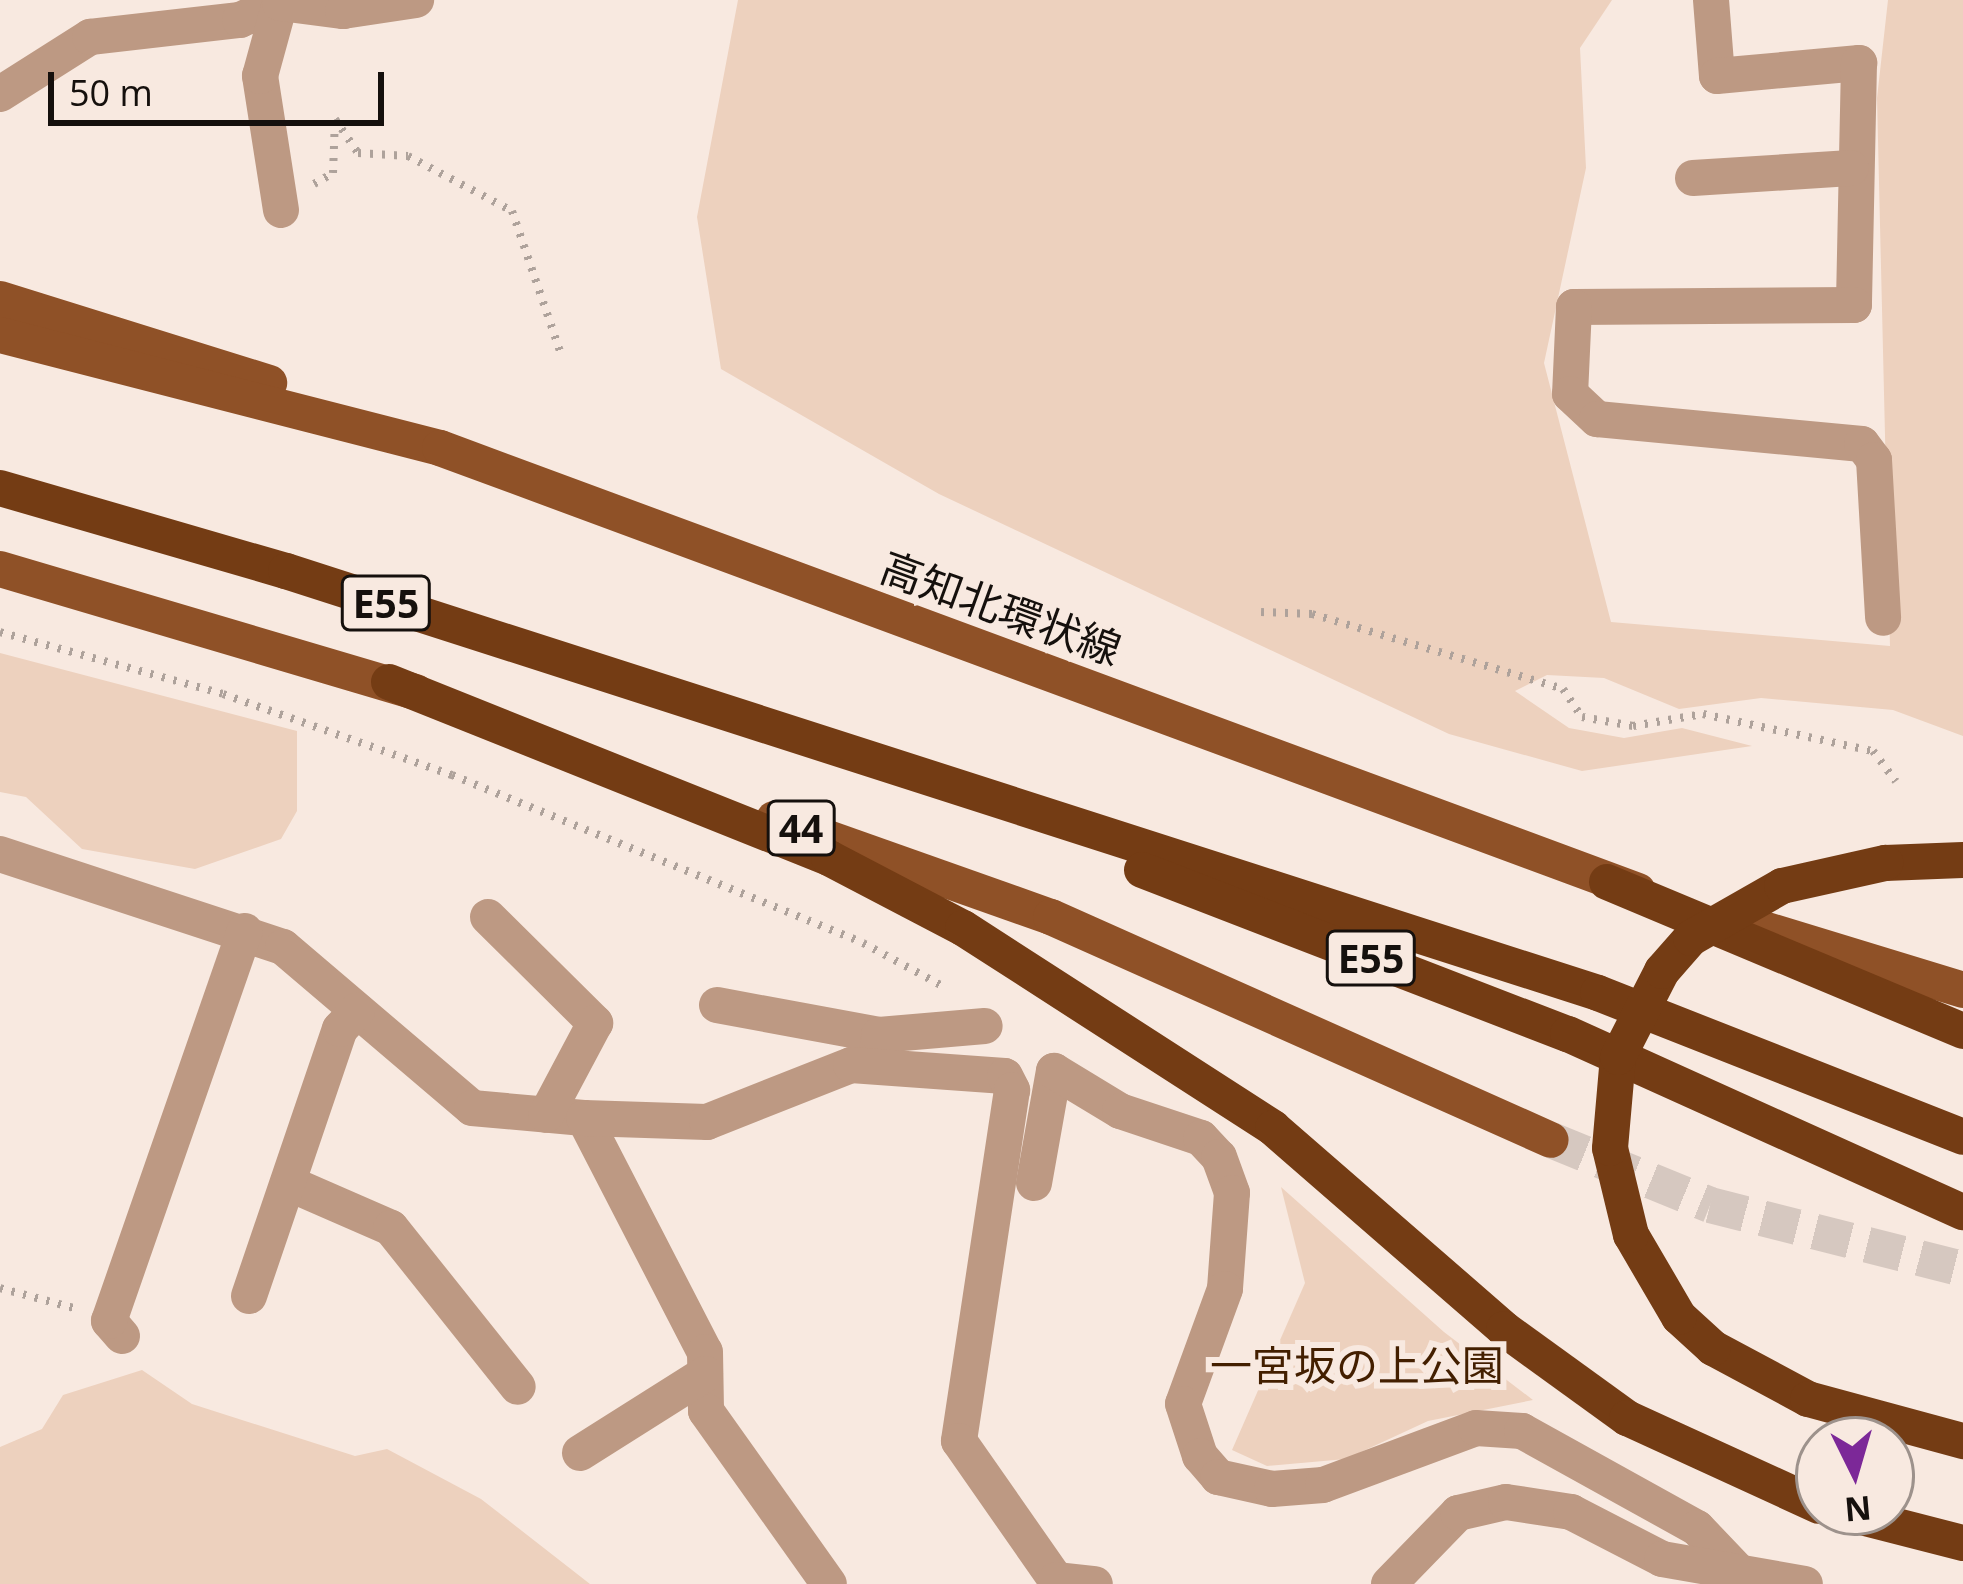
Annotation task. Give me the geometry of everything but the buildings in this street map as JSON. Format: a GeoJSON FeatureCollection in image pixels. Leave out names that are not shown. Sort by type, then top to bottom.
{"type":"FeatureCollection","features":[{"type":"Feature","properties":{"kind":"highway","name":"E55"},"geometry":{"type":"LineString","coordinates":[[0,488],[770,727],[1598,993],[1963,1137]]}},
{"type":"Feature","properties":{"kind":"highway"},"geometry":{"type":"LineString","coordinates":[[388,682],[829,858],[983,940],[1273,1128],[1504,1329],[1627,1418],[1795,1495]]}},
{"type":"Feature","properties":{"kind":"highway","name":"E55"},"geometry":{"type":"LineString","coordinates":[[770,727],[1568,1034],[1963,1212]]}},
{"type":"Feature","properties":{"kind":"highway"},"geometry":{"type":"LineString","coordinates":[[1963,860],[1885,863],[1782,886],[1691,938],[1649,990],[1618,1057],[1610,1148],[1631,1235],[1679,1317],[1713,1348],[1808,1399],[1963,1441]]}},
{"type":"Feature","properties":{"kind":"highway"},"geometry":{"type":"LineString","coordinates":[[1607,882],[1963,1031]]}},
{"type":"Feature","properties":{"kind":"highway"},"geometry":{"type":"LineString","coordinates":[[1915,1531],[1963,1543]]}},
{"type":"Feature","properties":{"kind":"main road"},"geometry":{"type":"LineString","coordinates":[[0,299],[198,356],[440,448]]}},
{"type":"Feature","properties":{"kind":"main road","name":"高知北環状線"},"geometry":{"type":"LineString","coordinates":[[0,335],[440,448],[1607,882],[1963,990]]}},
{"type":"Feature","properties":{"kind":"main road","name":"44"},"geometry":{"type":"LineString","coordinates":[[9,574],[388,682],[1051,917],[1551,1140]]}},
{"type":"Feature","properties":{"kind":"street"},"geometry":{"type":"LineString","coordinates":[[0,94],[90,37],[201,27],[281,2],[343,10],[416,0]]}},
{"type":"Feature","properties":{"kind":"street"},"geometry":{"type":"LineString","coordinates":[[1711,0],[1717,76],[1859,63],[1851,168],[1854,305],[1574,308],[1570,394],[1597,419],[1862,444],[1874,460],[1883,618]]}},
{"type":"Feature","properties":{"kind":"street"},"geometry":{"type":"LineString","coordinates":[[281,2],[260,76],[281,206]]}},
{"type":"Feature","properties":{"kind":"street"},"geometry":{"type":"LineString","coordinates":[[1693,178],[1851,168]]}},
{"type":"Feature","properties":{"kind":"street"},"geometry":{"type":"LineString","coordinates":[[2,863],[245,931],[283,946],[472,1108],[707,1122],[878,1050],[985,1026]]}},
{"type":"Feature","properties":{"kind":"street"},"geometry":{"type":"LineString","coordinates":[[488,917],[595,1023],[546,1115]]}},
{"type":"Feature","properties":{"kind":"street"},"geometry":{"type":"LineString","coordinates":[[116,1329],[245,931]]}},
{"type":"Feature","properties":{"kind":"street"},"geometry":{"type":"LineString","coordinates":[[717,1005],[878,1050],[1006,1076],[1012,1090],[959,1441],[1056,1580],[1095,1584]]}},
{"type":"Feature","properties":{"kind":"street"},"geometry":{"type":"LineString","coordinates":[[250,1296],[340,1029],[356,1012]]}},
{"type":"Feature","properties":{"kind":"street"},"geometry":{"type":"LineString","coordinates":[[1034,1183],[1054,1071],[1120,1111],[1201,1138],[1219,1157],[1232,1193],[1225,1289],[1183,1404],[1200,1456],[1218,1477],[1272,1489],[1323,1485],[1476,1428],[1522,1431],[1697,1528],[1739,1572]]}},
{"type":"Feature","properties":{"kind":"street"},"geometry":{"type":"LineString","coordinates":[[584,1118],[706,1352],[706,1411],[829,1584]]}},
{"type":"Feature","properties":{"kind":"street"},"geometry":{"type":"LineString","coordinates":[[288,1184],[391,1228],[518,1387]]}},
{"type":"Feature","properties":{"kind":"street"},"geometry":{"type":"LineString","coordinates":[[580,1453],[705,1374]]}},
{"type":"Feature","properties":{"kind":"street"},"geometry":{"type":"LineString","coordinates":[[1389,1584],[1458,1513],[1506,1502],[1571,1512],[1662,1558],[1805,1584]]}},
{"type":"Feature","properties":{"kind":"path"},"geometry":{"type":"LineString","coordinates":[[281,206],[333,173],[335,119],[358,153],[408,156],[512,211],[562,357]]}},
{"type":"Feature","properties":{"kind":"path"},"geometry":{"type":"LineString","coordinates":[[1261,612],[1312,614],[1563,689],[1582,717],[1633,726],[1702,714],[1873,751],[1896,781]]}},
{"type":"Feature","properties":{"kind":"path"},"geometry":{"type":"LineString","coordinates":[[0,632],[223,694],[452,775],[863,943],[962,997]]}},
{"type":"Feature","properties":{"kind":"path"},"geometry":{"type":"LineString","coordinates":[[0,1288],[116,1329]]}},
{"type":"Feature","properties":{"kind":"green space"},"geometry":{"type":"Polygon","coordinates":[[[738,0],[1612,0],[1580,48],[1586,168],[1544,363],[1611,622],[1890,646],[1877,98],[1888,0],[1963,0],[1963,736],[1893,710],[1761,698],[1679,709],[1604,678],[1547,675],[1515,691],[1569,728],[1624,738],[1682,728],[1752,746],[1582,771],[1449,734],[939,494],[721,369],[697,217],[738,0]]]}},
{"type":"Feature","properties":{"kind":"green space"},"geometry":{"type":"Polygon","coordinates":[[[0,653],[297,731],[297,811],[281,839],[195,869],[82,849],[26,797],[0,792],[0,653]]]}},
{"type":"Feature","properties":{"kind":"green space","name":"一宮坂の上公園"},"geometry":{"type":"Polygon","coordinates":[[[1281,1187],[1444,1332],[1533,1400],[1428,1421],[1346,1459],[1267,1466],[1232,1450],[1305,1283],[1281,1187]]]}},
{"type":"Feature","properties":{"kind":"green space"},"geometry":{"type":"Polygon","coordinates":[[[142,1370],[192,1404],[355,1456],[387,1449],[481,1499],[590,1584],[0,1584],[0,1447],[42,1429],[63,1395],[142,1370]]]}},
{"type":"Feature","properties":{"kind":"tunnel"},"geometry":{"type":"LineString","coordinates":[[1551,1140],[1710,1205],[1963,1269]]}}]}
